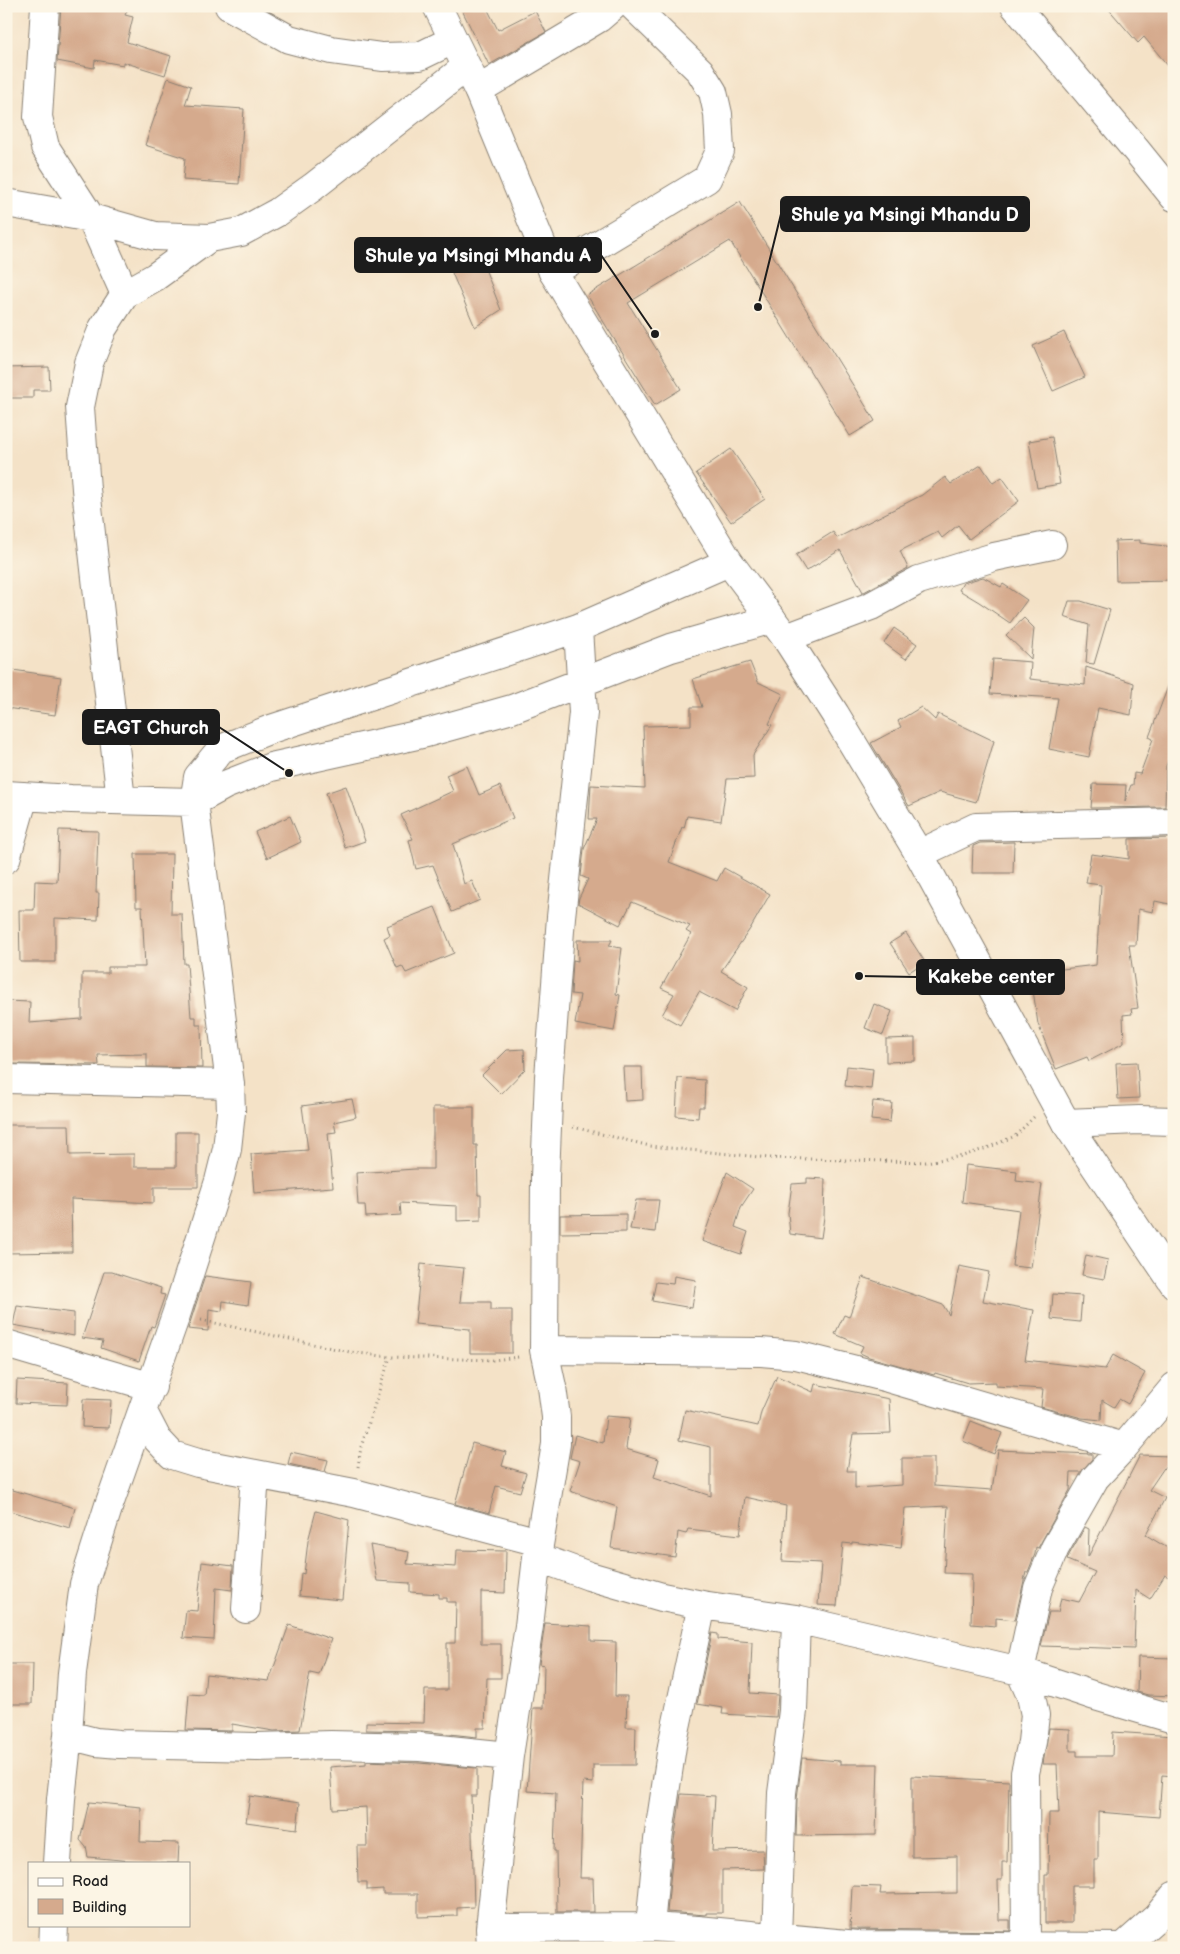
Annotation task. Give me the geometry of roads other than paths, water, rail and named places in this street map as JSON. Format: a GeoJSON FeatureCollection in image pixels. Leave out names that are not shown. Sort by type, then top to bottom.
{"type":"FeatureCollection","features":[{"type":"Feature","properties":{"kind":"street"},"geometry":{"type":"LineString","coordinates":[[44,6],[38,117],[45,147],[91,218],[125,294]]}},
{"type":"Feature","properties":{"kind":"street"},"geometry":{"type":"LineString","coordinates":[[230,6],[289,39],[331,50],[382,57],[420,56],[453,40]]}},
{"type":"Feature","properties":{"kind":"street"},"geometry":{"type":"LineString","coordinates":[[437,6],[472,78],[553,272],[729,562],[779,628],[835,714],[919,854],[1066,1123],[1174,1284]]}},
{"type":"Feature","properties":{"kind":"street"},"geometry":{"type":"LineString","coordinates":[[6,203],[91,218],[155,236],[210,238],[241,232],[278,212],[472,78],[599,18],[614,6]]}},
{"type":"Feature","properties":{"kind":"street"},"geometry":{"type":"LineString","coordinates":[[553,272],[707,179],[720,151],[718,114],[713,92],[700,71],[633,6]]}},
{"type":"Feature","properties":{"kind":"street"},"geometry":{"type":"LineString","coordinates":[[1015,6],[1174,197]]}},
{"type":"Feature","properties":{"kind":"street"},"geometry":{"type":"LineString","coordinates":[[121,800],[86,489],[80,406],[89,363],[103,328],[125,294],[155,277],[210,238]]}},
{"type":"Feature","properties":{"kind":"street"},"geometry":{"type":"LineString","coordinates":[[6,859],[15,795],[194,802],[225,785],[271,767],[426,733],[512,708],[670,648],[779,628],[871,606],[919,580],[994,557],[1052,545]]}},
{"type":"Feature","properties":{"kind":"street"},"geometry":{"type":"LineString","coordinates":[[57,1862],[72,1674],[84,1584],[109,1505],[176,1315],[219,1181],[227,1149],[231,1112],[230,1084],[194,802],[198,777],[221,749],[271,729],[578,628],[729,562]]}},
{"type":"Feature","properties":{"kind":"street"},"geometry":{"type":"LineString","coordinates":[[578,628],[583,713],[561,917],[549,1077],[545,1176],[544,1351],[556,1417],[556,1444],[538,1550],[529,1626],[509,1756],[491,1938],[650,1927],[858,1945],[1123,1947],[1157,1917],[1174,1896]]}},
{"type":"Feature","properties":{"kind":"street"},"geometry":{"type":"LineString","coordinates":[[919,854],[976,827],[1174,822]]}},
{"type":"Feature","properties":{"kind":"street"},"geometry":{"type":"LineString","coordinates":[[6,1079],[230,1084]]}},
{"type":"Feature","properties":{"kind":"street"},"geometry":{"type":"LineString","coordinates":[[1066,1123],[1139,1120],[1174,1121]]}},
{"type":"Feature","properties":{"kind":"street"},"geometry":{"type":"LineString","coordinates":[[6,1344],[152,1387]]}},
{"type":"Feature","properties":{"kind":"street"},"geometry":{"type":"LineString","coordinates":[[544,1351],[761,1352],[796,1355],[897,1380],[1124,1447]]}},
{"type":"Feature","properties":{"kind":"street"},"geometry":{"type":"LineString","coordinates":[[1026,1947],[1025,1773],[1032,1742],[1035,1715],[1031,1696],[1020,1671],[1038,1588],[1055,1548],[1095,1478],[1124,1447],[1174,1387]]}},
{"type":"Feature","properties":{"kind":"street"},"geometry":{"type":"LineString","coordinates":[[142,1412],[157,1439],[172,1455],[198,1463],[354,1493],[538,1550],[633,1590],[702,1605],[796,1618],[1020,1671],[1174,1719]]}},
{"type":"Feature","properties":{"kind":"street"},"geometry":{"type":"LineString","coordinates":[[246,1609],[256,1474]]}},
{"type":"Feature","properties":{"kind":"street"},"geometry":{"type":"LineString","coordinates":[[650,1927],[658,1840],[672,1746],[702,1605]]}},
{"type":"Feature","properties":{"kind":"street"},"geometry":{"type":"LineString","coordinates":[[777,1938],[782,1793],[793,1711],[796,1618]]}},
{"type":"Feature","properties":{"kind":"street"},"geometry":{"type":"LineString","coordinates":[[68,1735],[96,1742],[119,1744],[257,1747],[331,1745],[420,1747],[509,1756]]}},
{"type":"Feature","properties":{"kind":"street"},"geometry":{"type":"LineString","coordinates":[[53,1948],[54,1926]]}},
{"type":"Feature","properties":{"kind":"place","name":"Shule ya Msingi Mhandu D"},"geometry":{"type":"Point","coordinates":[758,307]}},
{"type":"Feature","properties":{"kind":"place","name":"Shule ya Msingi Mhandu A"},"geometry":{"type":"Point","coordinates":[655,334]}},
{"type":"Feature","properties":{"kind":"place","name":"EAGT Church"},"geometry":{"type":"Point","coordinates":[289,773]}},
{"type":"Feature","properties":{"kind":"place","name":"Kakebe center"},"geometry":{"type":"Point","coordinates":[859,976]}}]}
